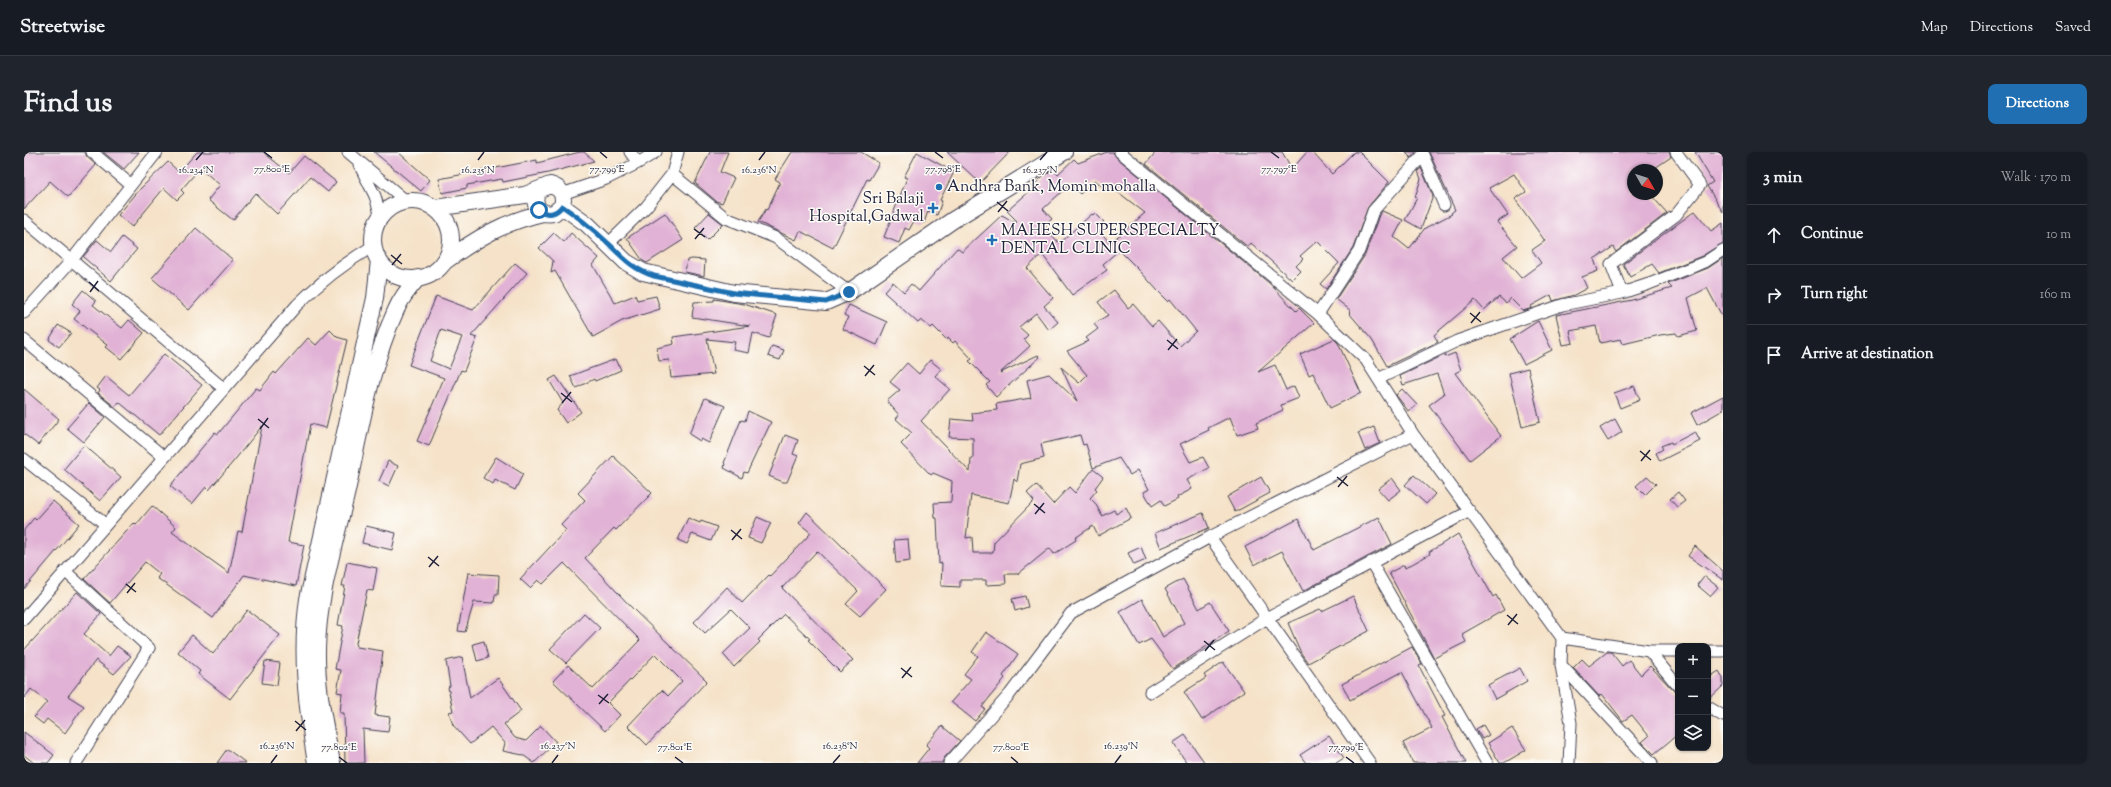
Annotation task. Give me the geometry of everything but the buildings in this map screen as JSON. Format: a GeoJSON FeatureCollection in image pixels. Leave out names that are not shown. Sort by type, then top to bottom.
{"type":"FeatureCollection","features":[{"type":"Feature","properties":{"kind":"main road"},"geometry":{"type":"LineString","coordinates":[[435,208],[537,192],[545,186],[550,185],[560,190],[562,200],[626,262],[642,272],[734,293],[826,302],[849,292],[952,220],[1064,152]]}},
{"type":"Feature","properties":{"kind":"main road"},"geometry":{"type":"LineString","coordinates":[[537,192],[535,201],[539,210],[543,213]]}},
{"type":"Feature","properties":{"kind":"main road"},"geometry":{"type":"LineString","coordinates":[[376,253],[389,272],[403,278],[418,278],[433,273],[444,262],[477,238],[521,218],[543,213],[554,213],[562,200]]}},
{"type":"Feature","properties":{"kind":"main road"},"geometry":{"type":"LineString","coordinates":[[316,763],[306,699],[303,645],[304,622],[375,298],[376,253],[374,231],[381,217],[392,206],[406,201],[421,202],[435,208],[445,219],[451,233],[450,248],[444,262]]}},
{"type":"Feature","properties":{"kind":"main road"},"geometry":{"type":"LineString","coordinates":[[332,763],[319,697],[317,648],[322,599],[369,394],[386,332],[405,294],[418,278]]}},
{"type":"Feature","properties":{"kind":"street"},"geometry":{"type":"LineString","coordinates":[[92,152],[131,185]]}},
{"type":"Feature","properties":{"kind":"street"},"geometry":{"type":"LineString","coordinates":[[24,313],[71,261],[157,152]]}},
{"type":"Feature","properties":{"kind":"street"},"geometry":{"type":"LineString","coordinates":[[348,152],[406,201]]}},
{"type":"Feature","properties":{"kind":"street"},"geometry":{"type":"LineString","coordinates":[[630,152],[638,163]]}},
{"type":"Feature","properties":{"kind":"street"},"geometry":{"type":"LineString","coordinates":[[562,200],[638,163],[656,152]]}},
{"type":"Feature","properties":{"kind":"street"},"geometry":{"type":"LineString","coordinates":[[608,244],[646,207],[672,174],[678,152]]}},
{"type":"Feature","properties":{"kind":"street"},"geometry":{"type":"LineString","coordinates":[[1120,152],[1318,314],[1366,360],[1413,434],[1562,638],[1561,665],[1571,723],[1569,763]]}},
{"type":"Feature","properties":{"kind":"street"},"geometry":{"type":"LineString","coordinates":[[1622,293],[1611,264],[1676,216],[1700,185],[1676,152]]}},
{"type":"Feature","properties":{"kind":"street"},"geometry":{"type":"LineString","coordinates":[[1318,314],[1359,251],[1373,211],[1423,155],[1444,205]]}},
{"type":"Feature","properties":{"kind":"street"},"geometry":{"type":"LineString","coordinates":[[357,160],[375,196],[381,217]]}},
{"type":"Feature","properties":{"kind":"street"},"geometry":{"type":"LineString","coordinates":[[672,174],[726,218],[776,238],[849,292]]}},
{"type":"Feature","properties":{"kind":"street"},"geometry":{"type":"LineString","coordinates":[[24,220],[223,388]]}},
{"type":"Feature","properties":{"kind":"street"},"geometry":{"type":"LineString","coordinates":[[1378,379],[1457,341],[1562,305],[1622,293],[1705,262],[1723,250]]}},
{"type":"Feature","properties":{"kind":"street"},"geometry":{"type":"LineString","coordinates":[[24,619],[223,388],[297,305],[316,286],[376,253]]}},
{"type":"Feature","properties":{"kind":"street"},"geometry":{"type":"LineString","coordinates":[[24,340],[164,457]]}},
{"type":"Feature","properties":{"kind":"street"},"geometry":{"type":"LineString","coordinates":[[949,763],[1010,694],[1071,614],[1210,537],[1413,434]]}},
{"type":"Feature","properties":{"kind":"street"},"geometry":{"type":"LineString","coordinates":[[24,459],[105,524]]}},
{"type":"Feature","properties":{"kind":"street"},"geometry":{"type":"LineString","coordinates":[[1150,692],[1267,618],[1370,562],[1470,511]]}},
{"type":"Feature","properties":{"kind":"street"},"geometry":{"type":"LineString","coordinates":[[1210,537],[1370,763]]}},
{"type":"Feature","properties":{"kind":"street"},"geometry":{"type":"LineString","coordinates":[[1370,562],[1487,763]]}},
{"type":"Feature","properties":{"kind":"street"},"geometry":{"type":"LineString","coordinates":[[65,571],[148,648],[76,763]]}},
{"type":"Feature","properties":{"kind":"street"},"geometry":{"type":"LineString","coordinates":[[1562,638],[1649,651],[1675,651]]}},
{"type":"Feature","properties":{"kind":"street"},"geometry":{"type":"LineString","coordinates":[[1649,651],[1675,682]]}},
{"type":"Feature","properties":{"kind":"street"},"geometry":{"type":"LineString","coordinates":[[1711,651],[1723,651]]}},
{"type":"Feature","properties":{"kind":"street"},"geometry":{"type":"LineString","coordinates":[[1561,665],[1652,763]]}},
{"type":"Feature","properties":{"kind":"street"},"geometry":{"type":"LineString","coordinates":[[1711,709],[1723,716]]}},
{"type":"Feature","properties":{"kind":"place","name":"Andhra Bank, Momin mohalla"},"geometry":{"type":"Point","coordinates":[939,187]}},
{"type":"Feature","properties":{"kind":"place","name":"Sri Balaji Hospital,Gadwal"},"geometry":{"type":"Point","coordinates":[933,208]}},
{"type":"Feature","properties":{"kind":"place","name":"MAHESH SUPERSPECIALTY DENTAL CLINIC"},"geometry":{"type":"Point","coordinates":[992,240]}},
{"type":"Feature","properties":{"kind":"route"},"geometry":{"type":"LineString","coordinates":[[539,210],[543,213],[554,213],[562,206],[587,224],[626,262],[642,272],[654,276],[734,293],[826,302],[849,292]]}}]}
